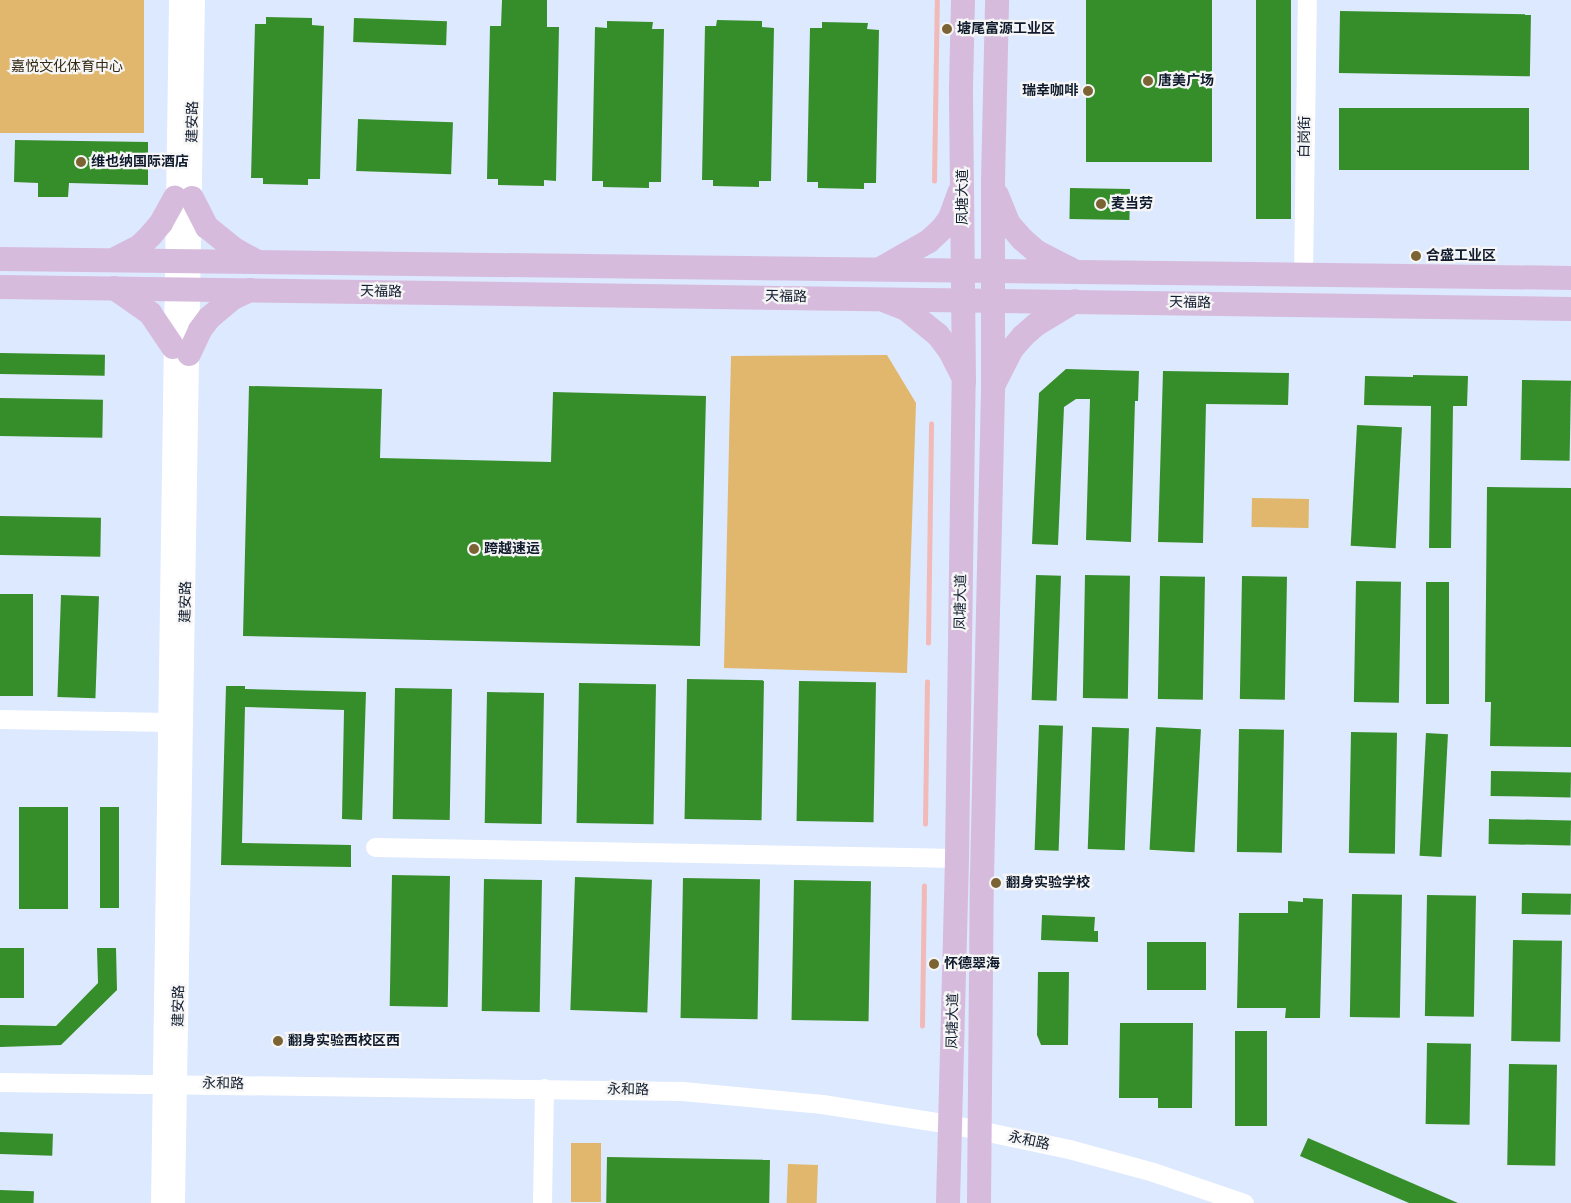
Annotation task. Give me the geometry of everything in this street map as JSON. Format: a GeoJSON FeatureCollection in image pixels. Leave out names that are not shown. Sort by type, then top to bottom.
{"type":"FeatureCollection","features":[{"type":"Feature","properties":{"kind":"main road","name":"凤塘大道"},"geometry":{"type":"LineString","coordinates":[[948,1203],[957,858],[964,382],[961,88],[963,0]]}},
{"type":"Feature","properties":{"kind":"main road","name":"凤塘大道"},"geometry":{"type":"LineString","coordinates":[[979,1203],[982,866],[993,388],[993,181],[997,0]]}},
{"type":"Feature","properties":{"kind":"main road"},"geometry":{"type":"LineString","coordinates":[[878,270],[929,241],[943,228],[958,200],[963,172]]}},
{"type":"Feature","properties":{"kind":"main road"},"geometry":{"type":"LineString","coordinates":[[993,181],[1000,204],[1010,224],[1022,239],[1037,252],[1077,272]]}},
{"type":"Feature","properties":{"kind":"main road"},"geometry":{"type":"LineString","coordinates":[[113,260],[140,246],[184,198],[207,227],[219,238],[234,249],[258,262]]}},
{"type":"Feature","properties":{"kind":"main road","name":"天福路"},"geometry":{"type":"LineString","coordinates":[[0,259],[1571,278]]}},
{"type":"Feature","properties":{"kind":"main road","name":"天福路"},"geometry":{"type":"LineString","coordinates":[[0,287],[1571,309]]}},
{"type":"Feature","properties":{"kind":"main road"},"geometry":{"type":"LineString","coordinates":[[114,288],[150,313],[181,350],[209,318],[234,298],[250,290]]}},
{"type":"Feature","properties":{"kind":"main road"},"geometry":{"type":"LineString","coordinates":[[880,298],[906,309],[933,330],[950,351],[964,382]]}},
{"type":"Feature","properties":{"kind":"main road"},"geometry":{"type":"LineString","coordinates":[[993,388],[1011,350],[1023,336],[1075,301]]}},
{"type":"Feature","properties":{"kind":"street","name":"建安路"},"geometry":{"type":"LineString","coordinates":[[178,0],[184,198]]}},
{"type":"Feature","properties":{"kind":"street","name":"建安路"},"geometry":{"type":"LineString","coordinates":[[160,1203],[170,1084],[184,198],[195,0]]}},
{"type":"Feature","properties":{"kind":"street","name":"白岗街"},"geometry":{"type":"LineString","coordinates":[[1303,275],[1307,0]]}},
{"type":"Feature","properties":{"kind":"street","name":"建安路"},"geometry":{"type":"LineString","coordinates":[[176,1203],[170,1084],[168,722],[181,350]]}},
{"type":"Feature","properties":{"kind":"street"},"geometry":{"type":"LineString","coordinates":[[0,719],[168,722]]}},
{"type":"Feature","properties":{"kind":"street"},"geometry":{"type":"LineString","coordinates":[[375,847],[957,858]]}},
{"type":"Feature","properties":{"kind":"street","name":"永和路"},"geometry":{"type":"LineString","coordinates":[[0,1082],[544,1088],[691,1092],[822,1104],[950,1124],[1069,1149],[1153,1172],[1244,1203]]}},
{"type":"Feature","properties":{"kind":"street"},"geometry":{"type":"LineString","coordinates":[[542,1203],[544,1088]]}},
{"type":"Feature","properties":{"kind":"green space","name":"嘉悦文化体育中心"},"geometry":{"type":"Polygon","coordinates":[[[0,0],[144,0],[144,133],[0,133],[0,0]]]}},
{"type":"Feature","properties":{"kind":"green space"},"geometry":{"type":"Polygon","coordinates":[[[887,355],[916,403],[907,673],[724,668],[731,356],[887,355]]]}},
{"type":"Feature","properties":{"kind":"green space"},"geometry":{"type":"Polygon","coordinates":[[[1252,498],[1309,499],[1308,528],[1251,527],[1252,498]]]}},
{"type":"Feature","properties":{"kind":"green space"},"geometry":{"type":"Polygon","coordinates":[[[571,1143],[601,1143],[601,1202],[571,1202],[571,1143]]]}},
{"type":"Feature","properties":{"kind":"green space"},"geometry":{"type":"Polygon","coordinates":[[[788,1164],[818,1165],[817,1203],[787,1203],[788,1164]]]}},
{"type":"Feature","properties":{"kind":"building"},"geometry":{"type":"Polygon","coordinates":[[[502,0],[547,0],[547,27],[559,27],[556,181],[544,180],[544,186],[498,185],[498,179],[487,179],[490,26],[501,26],[502,0]]]}},
{"type":"Feature","properties":{"kind":"building","name":"唐美广场"},"geometry":{"type":"Polygon","coordinates":[[[1086,0],[1212,0],[1212,162],[1086,162],[1086,0]]]}},
{"type":"Feature","properties":{"kind":"building"},"geometry":{"type":"Polygon","coordinates":[[[1256,0],[1291,0],[1291,219],[1256,219],[1256,0]]]}},
{"type":"Feature","properties":{"kind":"building"},"geometry":{"type":"Polygon","coordinates":[[[1340,11],[1531,14],[1530,76],[1339,73],[1340,11]]]}},
{"type":"Feature","properties":{"kind":"building"},"geometry":{"type":"Polygon","coordinates":[[[266,17],[312,18],[312,25],[324,26],[320,179],[308,179],[308,185],[263,184],[263,178],[251,178],[255,24],[266,24],[266,17]]]}},
{"type":"Feature","properties":{"kind":"building"},"geometry":{"type":"Polygon","coordinates":[[[354,18],[447,21],[446,45],[353,42],[354,18]]]}},
{"type":"Feature","properties":{"kind":"building"},"geometry":{"type":"Polygon","coordinates":[[[717,20],[762,21],[762,27],[774,28],[771,181],[759,181],[759,187],[713,186],[713,180],[702,180],[705,26],[716,26],[717,20]]]}},
{"type":"Feature","properties":{"kind":"building"},"geometry":{"type":"Polygon","coordinates":[[[607,21],[653,22],[652,29],[664,29],[661,182],[649,182],[649,188],[603,187],[603,181],[592,181],[595,27],[607,28],[607,21]]]}},
{"type":"Feature","properties":{"kind":"building"},"geometry":{"type":"Polygon","coordinates":[[[822,22],[868,23],[867,29],[879,30],[876,183],[864,183],[864,189],[818,188],[818,182],[807,182],[810,28],[822,28],[822,22]]]}},
{"type":"Feature","properties":{"kind":"building"},"geometry":{"type":"Polygon","coordinates":[[[1339,108],[1529,108],[1529,170],[1339,170],[1339,108]]]}},
{"type":"Feature","properties":{"kind":"building"},"geometry":{"type":"Polygon","coordinates":[[[358,119],[453,122],[451,174],[356,171],[358,119]]]}},
{"type":"Feature","properties":{"kind":"building","name":"维也纳国际酒店"},"geometry":{"type":"Polygon","coordinates":[[[15,140],[148,142],[148,185],[69,183],[68,197],[38,197],[38,183],[14,182],[15,140]]]}},
{"type":"Feature","properties":{"kind":"building"},"geometry":{"type":"Polygon","coordinates":[[[1070,188],[1130,189],[1129,220],[1069,219],[1070,188]]]}},
{"type":"Feature","properties":{"kind":"building"},"geometry":{"type":"Polygon","coordinates":[[[0,353],[105,355],[105,376],[0,374],[0,353]]]}},
{"type":"Feature","properties":{"kind":"building"},"geometry":{"type":"Polygon","coordinates":[[[1066,369],[1139,371],[1138,401],[1135,401],[1131,542],[1086,540],[1090,399],[1076,399],[1064,407],[1058,545],[1032,544],[1039,393],[1066,369]]]}},
{"type":"Feature","properties":{"kind":"building"},"geometry":{"type":"Polygon","coordinates":[[[1163,371],[1289,373],[1288,405],[1206,404],[1203,543],[1158,542],[1163,371]]]}},
{"type":"Feature","properties":{"kind":"building"},"geometry":{"type":"Polygon","coordinates":[[[1413,375],[1468,376],[1467,406],[1453,406],[1451,548],[1429,548],[1431,406],[1364,405],[1365,376],[1413,377],[1413,375]]]}},
{"type":"Feature","properties":{"kind":"building"},"geometry":{"type":"Polygon","coordinates":[[[1522,380],[1571,381],[1570,461],[1521,460],[1522,380]]]}},
{"type":"Feature","properties":{"kind":"building","name":"跨越速运"},"geometry":{"type":"Polygon","coordinates":[[[249,386],[382,389],[380,458],[551,462],[553,392],[706,396],[700,646],[243,636],[249,386]]]}},
{"type":"Feature","properties":{"kind":"building"},"geometry":{"type":"Polygon","coordinates":[[[0,398],[103,400],[102,438],[0,436],[0,398]]]}},
{"type":"Feature","properties":{"kind":"building"},"geometry":{"type":"Polygon","coordinates":[[[1357,425],[1402,427],[1396,548],[1351,546],[1357,425]]]}},
{"type":"Feature","properties":{"kind":"building"},"geometry":{"type":"Polygon","coordinates":[[[1487,487],[1571,488],[1571,747],[1490,746],[1491,702],[1485,702],[1487,487]]]}},
{"type":"Feature","properties":{"kind":"building"},"geometry":{"type":"Polygon","coordinates":[[[0,516],[101,518],[100,557],[0,555],[0,516]]]}},
{"type":"Feature","properties":{"kind":"building"},"geometry":{"type":"Polygon","coordinates":[[[1036,575],[1061,576],[1057,701],[1032,700],[1036,575]]]}},
{"type":"Feature","properties":{"kind":"building"},"geometry":{"type":"Polygon","coordinates":[[[1085,575],[1130,576],[1128,699],[1083,698],[1085,575]]]}},
{"type":"Feature","properties":{"kind":"building"},"geometry":{"type":"Polygon","coordinates":[[[1160,576],[1205,577],[1203,700],[1158,699],[1160,576]]]}},
{"type":"Feature","properties":{"kind":"building"},"geometry":{"type":"Polygon","coordinates":[[[1242,576],[1287,577],[1285,700],[1240,699],[1242,576]]]}},
{"type":"Feature","properties":{"kind":"building"},"geometry":{"type":"Polygon","coordinates":[[[1356,581],[1401,582],[1399,703],[1354,702],[1356,581]]]}},
{"type":"Feature","properties":{"kind":"building"},"geometry":{"type":"Polygon","coordinates":[[[1426,582],[1449,582],[1449,704],[1426,704],[1426,582]]]}},
{"type":"Feature","properties":{"kind":"building"},"geometry":{"type":"Polygon","coordinates":[[[0,594],[33,594],[33,696],[0,696],[0,594]]]}},
{"type":"Feature","properties":{"kind":"building"},"geometry":{"type":"Polygon","coordinates":[[[61,595],[99,596],[95,698],[57,697],[61,595]]]}},
{"type":"Feature","properties":{"kind":"building"},"geometry":{"type":"Polygon","coordinates":[[[687,679],[764,680],[762,820],[685,819],[687,679]]]}},
{"type":"Feature","properties":{"kind":"building"},"geometry":{"type":"Polygon","coordinates":[[[799,681],[876,682],[874,822],[797,821],[799,681]]]}},
{"type":"Feature","properties":{"kind":"building"},"geometry":{"type":"Polygon","coordinates":[[[579,683],[656,684],[654,824],[577,823],[579,683]]]}},
{"type":"Feature","properties":{"kind":"building"},"geometry":{"type":"Polygon","coordinates":[[[226,686],[245,686],[245,689],[366,692],[362,820],[342,819],[344,710],[245,707],[242,843],[351,845],[351,867],[221,865],[226,686]]]}},
{"type":"Feature","properties":{"kind":"building"},"geometry":{"type":"Polygon","coordinates":[[[395,688],[452,689],[450,820],[393,819],[395,688]]]}},
{"type":"Feature","properties":{"kind":"building"},"geometry":{"type":"Polygon","coordinates":[[[487,692],[544,693],[542,824],[485,823],[487,692]]]}},
{"type":"Feature","properties":{"kind":"building"},"geometry":{"type":"Polygon","coordinates":[[[1039,725],[1063,726],[1059,851],[1035,850],[1039,725]]]}},
{"type":"Feature","properties":{"kind":"building"},"geometry":{"type":"Polygon","coordinates":[[[1092,727],[1129,728],[1125,850],[1088,849],[1092,727]]]}},
{"type":"Feature","properties":{"kind":"building"},"geometry":{"type":"Polygon","coordinates":[[[1156,727],[1201,729],[1195,852],[1150,850],[1156,727]]]}},
{"type":"Feature","properties":{"kind":"building"},"geometry":{"type":"Polygon","coordinates":[[[1239,729],[1284,730],[1282,853],[1237,852],[1239,729]]]}},
{"type":"Feature","properties":{"kind":"building"},"geometry":{"type":"Polygon","coordinates":[[[1351,732],[1397,733],[1395,854],[1349,853],[1351,732]]]}},
{"type":"Feature","properties":{"kind":"building"},"geometry":{"type":"Polygon","coordinates":[[[1426,733],[1448,734],[1442,857],[1420,856],[1426,733]]]}},
{"type":"Feature","properties":{"kind":"building"},"geometry":{"type":"Polygon","coordinates":[[[1491,771],[1571,772],[1571,797],[1491,796],[1491,771]]]}},
{"type":"Feature","properties":{"kind":"building"},"geometry":{"type":"Polygon","coordinates":[[[19,807],[68,807],[68,909],[19,909],[19,807]]]}},
{"type":"Feature","properties":{"kind":"building"},"geometry":{"type":"Polygon","coordinates":[[[100,807],[119,807],[119,908],[100,908],[100,807]]]}},
{"type":"Feature","properties":{"kind":"building"},"geometry":{"type":"Polygon","coordinates":[[[1489,819],[1571,820],[1571,845],[1489,844],[1489,819]]]}},
{"type":"Feature","properties":{"kind":"building"},"geometry":{"type":"Polygon","coordinates":[[[392,875],[450,876],[448,1007],[390,1006],[392,875]]]}},
{"type":"Feature","properties":{"kind":"building"},"geometry":{"type":"Polygon","coordinates":[[[575,877],[652,880],[647,1013],[570,1010],[575,877]]]}},
{"type":"Feature","properties":{"kind":"building"},"geometry":{"type":"Polygon","coordinates":[[[683,878],[760,879],[758,1019],[681,1018],[683,878]]]}},
{"type":"Feature","properties":{"kind":"building"},"geometry":{"type":"Polygon","coordinates":[[[484,879],[542,880],[540,1012],[482,1011],[484,879]]]}},
{"type":"Feature","properties":{"kind":"building"},"geometry":{"type":"Polygon","coordinates":[[[794,880],[871,881],[869,1021],[792,1020],[794,880]]]}},
{"type":"Feature","properties":{"kind":"building"},"geometry":{"type":"Polygon","coordinates":[[[1522,893],[1571,894],[1571,915],[1522,914],[1522,893]]]}},
{"type":"Feature","properties":{"kind":"building"},"geometry":{"type":"Polygon","coordinates":[[[1352,894],[1402,895],[1400,1018],[1350,1017],[1352,894]]]}},
{"type":"Feature","properties":{"kind":"building"},"geometry":{"type":"Polygon","coordinates":[[[1427,895],[1476,896],[1474,1017],[1425,1016],[1427,895]]]}},
{"type":"Feature","properties":{"kind":"building"},"geometry":{"type":"Polygon","coordinates":[[[1303,898],[1323,899],[1320,1018],[1285,1018],[1286,1008],[1237,1008],[1239,913],[1288,913],[1288,901],[1303,902],[1303,898]]]}},
{"type":"Feature","properties":{"kind":"building"},"geometry":{"type":"Polygon","coordinates":[[[1042,915],[1095,917],[1094,931],[1098,931],[1098,942],[1041,940],[1042,915]]]}},
{"type":"Feature","properties":{"kind":"building"},"geometry":{"type":"Polygon","coordinates":[[[1513,940],[1562,941],[1560,1042],[1511,1041],[1513,940]]]}},
{"type":"Feature","properties":{"kind":"building"},"geometry":{"type":"Polygon","coordinates":[[[1147,942],[1206,942],[1206,990],[1147,990],[1147,942]]]}},
{"type":"Feature","properties":{"kind":"building"},"geometry":{"type":"Polygon","coordinates":[[[0,948],[24,948],[24,998],[0,998],[0,948]]]}},
{"type":"Feature","properties":{"kind":"building"},"geometry":{"type":"Polygon","coordinates":[[[97,948],[116,948],[117,990],[61,1045],[0,1047],[0,1025],[56,1026],[98,983],[97,948]]]}},
{"type":"Feature","properties":{"kind":"building"},"geometry":{"type":"Polygon","coordinates":[[[1038,972],[1069,972],[1068,1045],[1041,1045],[1037,1035],[1038,972]]]}},
{"type":"Feature","properties":{"kind":"building"},"geometry":{"type":"Polygon","coordinates":[[[1120,1023],[1193,1023],[1192,1108],[1158,1108],[1158,1098],[1119,1098],[1120,1023]]]}},
{"type":"Feature","properties":{"kind":"building"},"geometry":{"type":"Polygon","coordinates":[[[1235,1031],[1267,1031],[1267,1126],[1235,1126],[1235,1031]]]}},
{"type":"Feature","properties":{"kind":"building"},"geometry":{"type":"Polygon","coordinates":[[[1427,1043],[1471,1044],[1470,1125],[1426,1124],[1427,1043]]]}},
{"type":"Feature","properties":{"kind":"building"},"geometry":{"type":"Polygon","coordinates":[[[1509,1064],[1557,1065],[1555,1166],[1507,1165],[1509,1064]]]}},
{"type":"Feature","properties":{"kind":"building"},"geometry":{"type":"Polygon","coordinates":[[[0,1132],[53,1134],[52,1156],[0,1154],[0,1132]]]}},
{"type":"Feature","properties":{"kind":"building"},"geometry":{"type":"Polygon","coordinates":[[[1308,1138],[1458,1203],[1409,1203],[1300,1156],[1308,1138]]]}},
{"type":"Feature","properties":{"kind":"building"},"geometry":{"type":"Polygon","coordinates":[[[607,1157],[770,1160],[769,1203],[606,1203],[607,1157]]]}},
{"type":"Feature","properties":{"kind":"building"},"geometry":{"type":"Polygon","coordinates":[[[0,1190],[34,1191],[34,1203],[0,1203],[0,1190]]]}},
{"type":"Feature","properties":{"kind":"waterway"},"geometry":{"type":"LineString","coordinates":[[934,181],[937,0]]}},
{"type":"Feature","properties":{"kind":"waterway"},"geometry":{"type":"LineString","coordinates":[[928,643],[931,424]]}},
{"type":"Feature","properties":{"kind":"waterway"},"geometry":{"type":"LineString","coordinates":[[925,824],[927,682]]}},
{"type":"Feature","properties":{"kind":"waterway"},"geometry":{"type":"LineString","coordinates":[[922,1026],[924,886]]}},
{"type":"Feature","properties":{"kind":"place","name":"塘尾富源工业区"},"geometry":{"type":"Point","coordinates":[947,29]}},
{"type":"Feature","properties":{"kind":"place","name":"唐美广场"},"geometry":{"type":"Point","coordinates":[1148,81]}},
{"type":"Feature","properties":{"kind":"place","name":"瑞幸咖啡"},"geometry":{"type":"Point","coordinates":[1088,91]}},
{"type":"Feature","properties":{"kind":"place","name":"维也纳国际酒店"},"geometry":{"type":"Point","coordinates":[81,162]}},
{"type":"Feature","properties":{"kind":"place","name":"麦当劳"},"geometry":{"type":"Point","coordinates":[1101,204]}},
{"type":"Feature","properties":{"kind":"place","name":"合盛工业区"},"geometry":{"type":"Point","coordinates":[1416,256]}},
{"type":"Feature","properties":{"kind":"place","name":"跨越速运"},"geometry":{"type":"Point","coordinates":[474,549]}},
{"type":"Feature","properties":{"kind":"place","name":"翻身实验学校"},"geometry":{"type":"Point","coordinates":[996,883]}},
{"type":"Feature","properties":{"kind":"place","name":"怀德翠海"},"geometry":{"type":"Point","coordinates":[934,964]}},
{"type":"Feature","properties":{"kind":"place","name":"翻身实验西校区西"},"geometry":{"type":"Point","coordinates":[278,1041]}}]}
